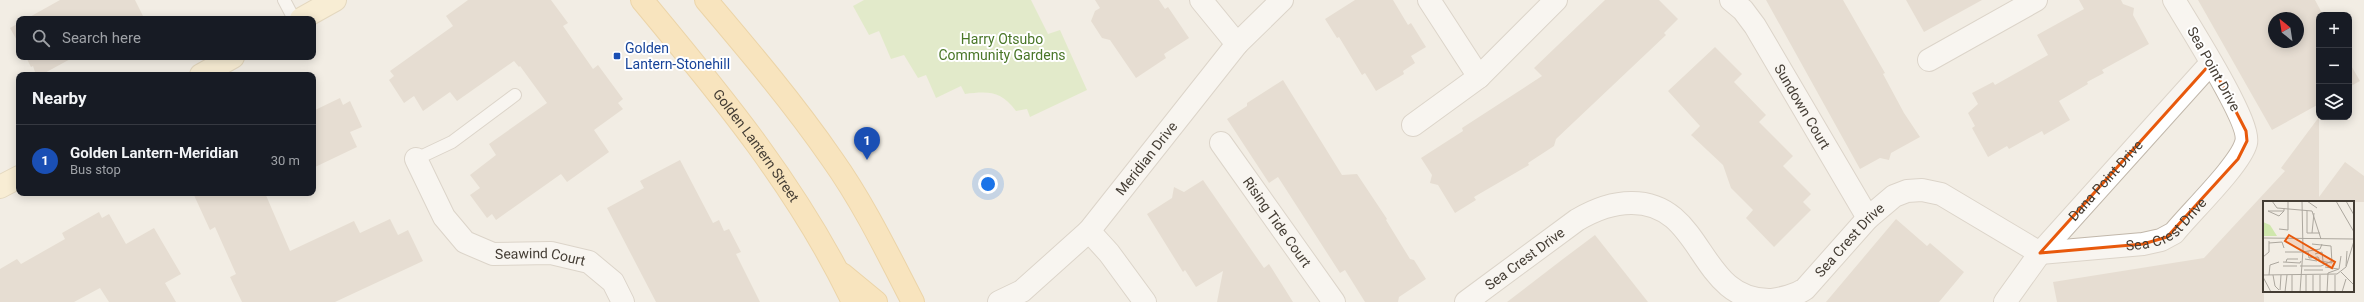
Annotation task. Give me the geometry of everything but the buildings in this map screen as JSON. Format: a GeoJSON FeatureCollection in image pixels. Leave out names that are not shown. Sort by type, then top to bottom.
{"type":"FeatureCollection","features":[{"type":"Feature","properties":{"kind":"main road"},"geometry":{"type":"LineString","coordinates":[[306,16],[335,0]]}},
{"type":"Feature","properties":{"kind":"main road","name":"Golden Lantern Street"},"geometry":{"type":"LineString","coordinates":[[642,0],[725,102],[790,189],[838,271],[852,302]]}},
{"type":"Feature","properties":{"kind":"main road"},"geometry":{"type":"LineString","coordinates":[[706,0],[769,75],[833,160],[913,302]]}},
{"type":"Feature","properties":{"kind":"main road"},"geometry":{"type":"LineString","coordinates":[[206,72],[228,60]]}},
{"type":"Feature","properties":{"kind":"main road"},"geometry":{"type":"LineString","coordinates":[[0,187],[16,179]]}},
{"type":"Feature","properties":{"kind":"main road"},"geometry":{"type":"LineString","coordinates":[[838,271],[876,302]]}},
{"type":"Feature","properties":{"kind":"street"},"geometry":{"type":"LineString","coordinates":[[1201,0],[1237,44]]}},
{"type":"Feature","properties":{"kind":"street","name":"Meridian Drive"},"geometry":{"type":"LineString","coordinates":[[999,302],[1022,291],[1089,231],[1237,44],[1282,0]]}},
{"type":"Feature","properties":{"kind":"street"},"geometry":{"type":"LineString","coordinates":[[1430,0],[1479,77]]}},
{"type":"Feature","properties":{"kind":"street"},"geometry":{"type":"LineString","coordinates":[[1413,125],[1479,77],[1556,0]]}},
{"type":"Feature","properties":{"kind":"street","name":"Sundown Court"},"geometry":{"type":"LineString","coordinates":[[1731,0],[1743,10],[1754,26],[1868,218]]}},
{"type":"Feature","properties":{"kind":"street"},"geometry":{"type":"LineString","coordinates":[[1929,60],[2036,0]]}},
{"type":"Feature","properties":{"kind":"street","name":"Sea Point Drive"},"geometry":{"type":"LineString","coordinates":[[2174,0],[2244,123],[2247,141]]}},
{"type":"Feature","properties":{"kind":"street","name":"Dana Point Drive"},"geometry":{"type":"LineString","coordinates":[[2005,302],[2040,253],[2211,63]]}},
{"type":"Feature","properties":{"kind":"street","name":"Sea Crest Drive"},"geometry":{"type":"LineString","coordinates":[[1466,302],[1577,220],[1590,212],[1620,203],[1652,205],[1667,212],[1691,240],[1724,287],[1742,297],[1756,300],[1793,296],[1805,289],[1868,218],[1894,196],[1907,191],[1922,190],[1941,194],[2040,253],[2135,245],[2167,237],[2174,233],[2238,159],[2247,141]]}},
{"type":"Feature","properties":{"kind":"street","name":"Rising Tide Court"},"geometry":{"type":"LineString","coordinates":[[1221,143],[1334,302]]}},
{"type":"Feature","properties":{"kind":"street","name":"Seawind Court"},"geometry":{"type":"LineString","coordinates":[[416,159],[444,217],[465,242],[493,254],[551,253],[589,262],[613,282],[623,302]]}},
{"type":"Feature","properties":{"kind":"street"},"geometry":{"type":"LineString","coordinates":[[1089,231],[1109,253],[1145,302]]}},
{"type":"Feature","properties":{"kind":"lane"},"geometry":{"type":"LineString","coordinates":[[284,0],[292,16]]}},
{"type":"Feature","properties":{"kind":"lane"},"geometry":{"type":"LineString","coordinates":[[416,159],[452,142],[515,95]]}},
{"type":"Feature","properties":{"kind":"highlighted area"},"geometry":{"type":"Polygon","coordinates":[[[2211,63],[2246,131],[2247,141],[2238,159],[2167,237],[2143,244],[2040,253],[2211,63]]]}},
{"type":"Feature","properties":{"kind":"green space","name":"Harry Otsubo Community Gardens"},"geometry":{"type":"Polygon","coordinates":[[[864,0],[1031,0],[1048,34],[1060,30],[1087,90],[1030,117],[1027,109],[1016,111],[1005,99],[1000,96],[988,93],[965,94],[961,86],[936,98],[926,75],[918,78],[904,55],[891,59],[879,31],[869,35],[853,6],[864,0]]]}},
{"type":"Feature","properties":{"kind":"place","name":"Golden Lantern-Stonehill"},"geometry":{"type":"Point","coordinates":[617,56]}},
{"type":"Feature","properties":{"kind":"place","name":"Golden Lantern-Meridian"},"geometry":{"type":"Point","coordinates":[867,160]}}]}
